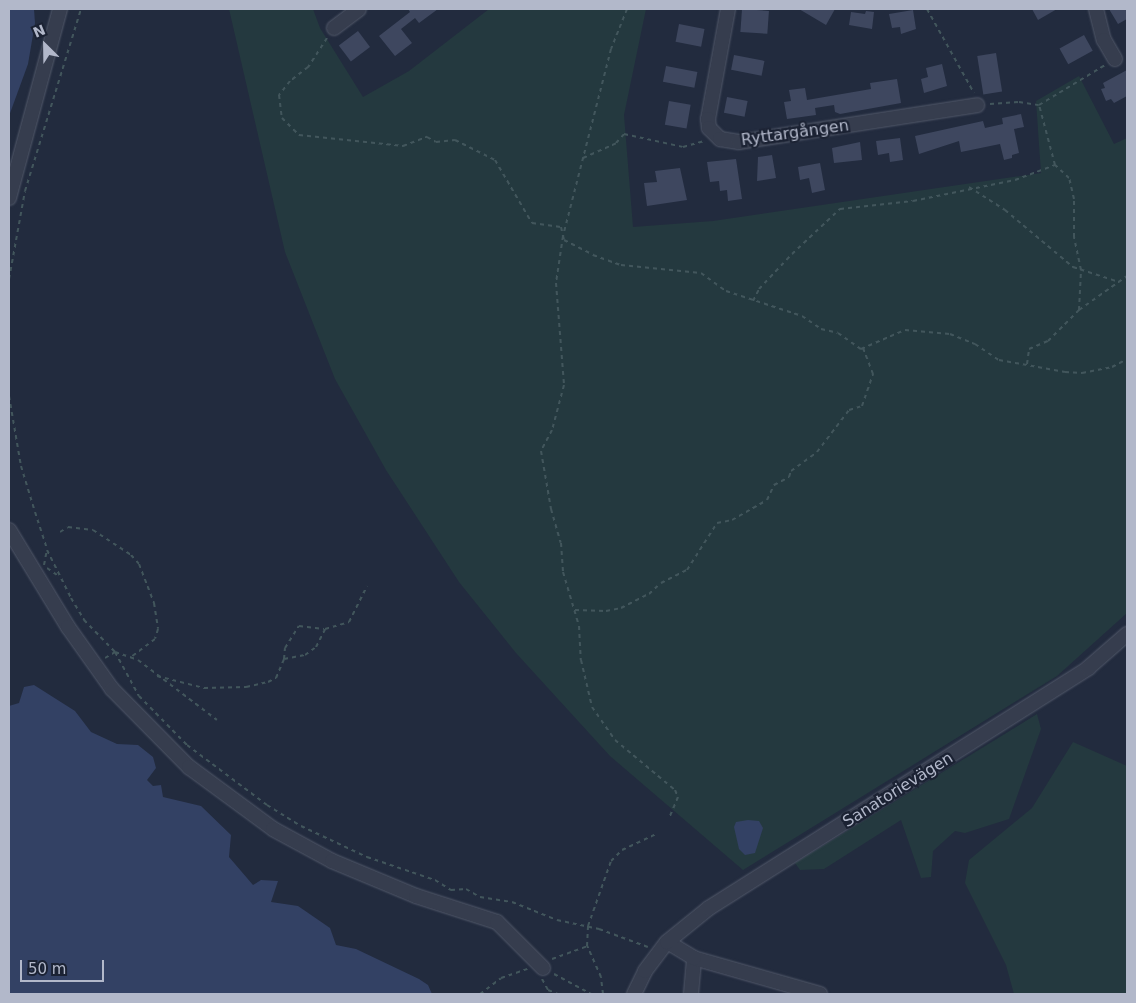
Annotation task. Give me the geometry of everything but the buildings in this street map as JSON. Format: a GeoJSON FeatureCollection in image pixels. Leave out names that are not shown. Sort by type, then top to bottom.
{"type":"FeatureCollection","features":[{"type":"Feature","properties":{"kind":"street"},"geometry":{"type":"LineString","coordinates":[[9,198],[60,9]]}},
{"type":"Feature","properties":{"kind":"street"},"geometry":{"type":"LineString","coordinates":[[334,28],[359,9]]}},
{"type":"Feature","properties":{"kind":"street"},"geometry":{"type":"LineString","coordinates":[[710,130],[708,119],[728,9]]}},
{"type":"Feature","properties":{"kind":"street"},"geometry":{"type":"LineString","coordinates":[[1096,9],[1104,40],[1114,59]]}},
{"type":"Feature","properties":{"kind":"street","name":"Ryttargången"},"geometry":{"type":"LineString","coordinates":[[710,130],[720,139],[739,142],[977,105]]}},
{"type":"Feature","properties":{"kind":"street"},"geometry":{"type":"LineString","coordinates":[[9,530],[95,666],[166,746],[244,810],[290,838],[357,872],[416,896],[497,922],[541,966]]}},
{"type":"Feature","properties":{"kind":"street","name":"Sanatorievägen"},"geometry":{"type":"LineString","coordinates":[[637,992],[663,947],[709,908],[1064,684],[1104,656],[1127,634]]}},
{"type":"Feature","properties":{"kind":"street"},"geometry":{"type":"LineString","coordinates":[[663,947],[694,958],[820,994]]}},
{"type":"Feature","properties":{"kind":"street"},"geometry":{"type":"LineString","coordinates":[[691,994],[694,958]]}},
{"type":"Feature","properties":{"kind":"path"},"geometry":{"type":"LineString","coordinates":[[627,9],[611,49],[563,236],[556,282],[564,386],[552,430],[541,451],[551,509],[561,543],[563,572],[582,640],[581,660],[592,707],[615,740],[675,790],[678,797],[670,816]]}},
{"type":"Feature","properties":{"kind":"path"},"geometry":{"type":"LineString","coordinates":[[927,9],[972,86],[977,105],[1019,102],[1038,105],[1114,59]]}},
{"type":"Feature","properties":{"kind":"path"},"geometry":{"type":"LineString","coordinates":[[9,279],[25,191],[82,10]]}},
{"type":"Feature","properties":{"kind":"path"},"geometry":{"type":"LineString","coordinates":[[334,28],[308,67],[290,81],[279,95],[282,118],[299,135],[402,146],[427,137],[436,142],[455,140],[495,160],[532,223],[561,227],[564,240],[621,265],[666,267],[701,274],[726,290],[753,301],[802,316],[863,348],[873,374],[862,406],[849,410],[817,452],[791,471],[789,477],[774,485],[767,500],[732,520],[717,523],[687,570],[661,583],[649,594],[621,608],[606,612],[575,610]]}},
{"type":"Feature","properties":{"kind":"path"},"geometry":{"type":"LineString","coordinates":[[1038,105],[1055,165],[1069,178],[1074,199],[1074,237],[1080,270],[1079,310]]}},
{"type":"Feature","properties":{"kind":"path"},"geometry":{"type":"LineString","coordinates":[[583,158],[616,143],[624,134],[684,147],[702,144],[710,130]]}},
{"type":"Feature","properties":{"kind":"path"},"geometry":{"type":"LineString","coordinates":[[753,301],[759,289],[840,209],[913,201],[1015,180],[1055,165]]}},
{"type":"Feature","properties":{"kind":"path"},"geometry":{"type":"LineString","coordinates":[[969,188],[1005,210],[1055,253],[1080,270],[1119,282]]}},
{"type":"Feature","properties":{"kind":"path"},"geometry":{"type":"LineString","coordinates":[[1027,364],[1029,349],[1048,340],[1079,310],[1127,276]]}},
{"type":"Feature","properties":{"kind":"path"},"geometry":{"type":"LineString","coordinates":[[863,348],[905,330],[950,334],[975,344],[999,360],[1082,373],[1112,367],[1127,359]]}},
{"type":"Feature","properties":{"kind":"path"},"geometry":{"type":"LineString","coordinates":[[9,396],[21,466],[47,550],[84,620],[115,652],[139,696],[188,745],[242,789],[301,826],[367,857],[434,880],[451,890],[466,890],[480,897],[504,900],[557,920],[588,926],[663,947]]}},
{"type":"Feature","properties":{"kind":"path"},"geometry":{"type":"LineString","coordinates":[[60,532],[68,527],[93,530],[131,555],[138,564],[154,603],[158,629],[155,639],[131,657]]}},
{"type":"Feature","properties":{"kind":"path"},"geometry":{"type":"LineString","coordinates":[[157,676],[204,688],[246,688],[276,678],[284,659],[285,648],[300,626],[325,629],[349,622],[367,586]]}},
{"type":"Feature","properties":{"kind":"path"},"geometry":{"type":"LineString","coordinates":[[284,659],[305,655],[316,647],[325,629]]}},
{"type":"Feature","properties":{"kind":"path"},"geometry":{"type":"LineString","coordinates":[[115,652],[131,657],[217,720]]}},
{"type":"Feature","properties":{"kind":"path"},"geometry":{"type":"LineString","coordinates":[[95,666],[115,652]]}},
{"type":"Feature","properties":{"kind":"path"},"geometry":{"type":"LineString","coordinates":[[603,994],[601,978],[587,946],[588,926],[611,861],[622,850],[656,834]]}},
{"type":"Feature","properties":{"kind":"path"},"geometry":{"type":"LineString","coordinates":[[541,966],[542,979],[548,990],[558,994]]}},
{"type":"Feature","properties":{"kind":"path"},"geometry":{"type":"LineString","coordinates":[[541,966],[591,994]]}},
{"type":"Feature","properties":{"kind":"green space"},"geometry":{"type":"Polygon","coordinates":[[[229,9],[313,9],[320,28],[363,97],[409,71],[489,9],[646,9],[624,115],[633,227],[713,221],[1041,173],[1036,101],[1079,76],[1114,144],[1127,138],[1127,613],[1057,676],[743,870],[610,756],[516,653],[459,582],[386,470],[335,379],[285,252],[229,9]]]}},
{"type":"Feature","properties":{"kind":"green space"},"geometry":{"type":"Polygon","coordinates":[[[1037,714],[1041,729],[1009,819],[965,833],[955,831],[933,851],[931,877],[921,878],[901,820],[824,869],[800,870],[795,863],[1037,714]]]}},
{"type":"Feature","properties":{"kind":"green space"},"geometry":{"type":"Polygon","coordinates":[[[1073,742],[1127,766],[1127,994],[1014,994],[1006,965],[965,883],[969,860],[1032,808],[1073,742]]]}},
{"type":"Feature","properties":{"kind":"water"},"geometry":{"type":"Polygon","coordinates":[[[9,9],[34,9],[35,23],[28,64],[9,116],[9,9]]]}},
{"type":"Feature","properties":{"kind":"water"},"geometry":{"type":"Polygon","coordinates":[[[34,685],[75,711],[91,732],[117,744],[138,745],[153,757],[156,768],[147,780],[153,786],[161,785],[163,797],[201,806],[231,835],[229,857],[253,885],[261,880],[278,881],[271,902],[298,906],[330,928],[336,945],[356,949],[419,979],[428,985],[432,994],[9,994],[9,706],[19,703],[24,687],[34,685]]]}},
{"type":"Feature","properties":{"kind":"water"},"geometry":{"type":"Polygon","coordinates":[[[759,821],[763,828],[755,853],[745,855],[739,849],[734,827],[736,822],[759,821]]]}}]}
